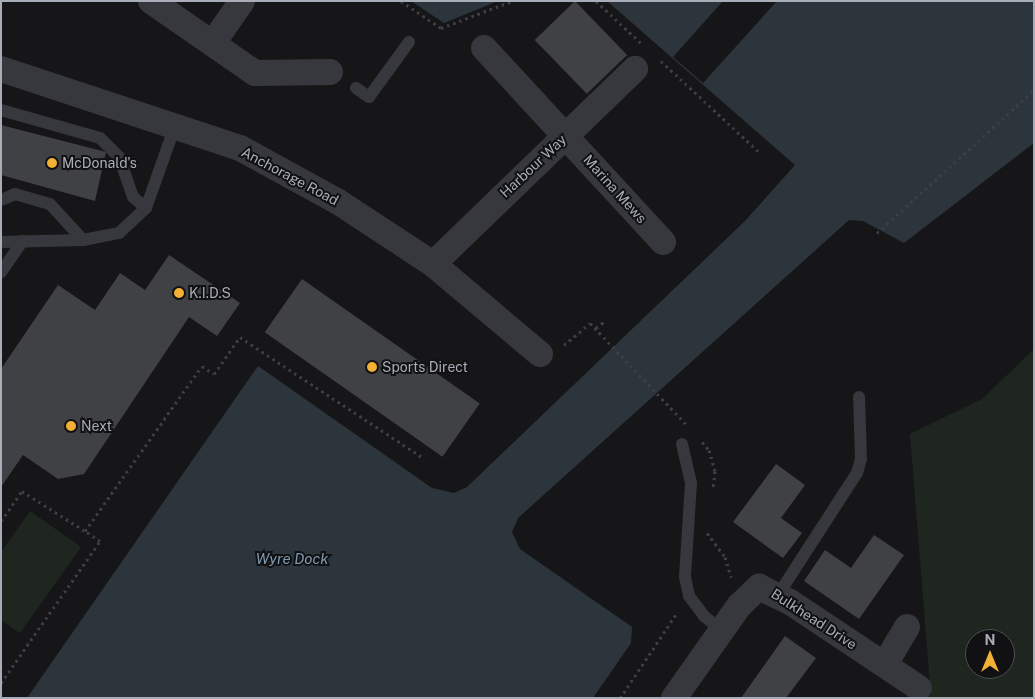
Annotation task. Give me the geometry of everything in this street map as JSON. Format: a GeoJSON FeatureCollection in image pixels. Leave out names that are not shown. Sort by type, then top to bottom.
{"type":"FeatureCollection","features":[{"type":"Feature","properties":{"kind":"street"},"geometry":{"type":"LineString","coordinates":[[151,1],[255,73],[330,72]]}},
{"type":"Feature","properties":{"kind":"street"},"geometry":{"type":"LineString","coordinates":[[212,43],[242,1]]}},
{"type":"Feature","properties":{"kind":"street","name":"Marina Mews"},"geometry":{"type":"LineString","coordinates":[[484,48],[663,242]]}},
{"type":"Feature","properties":{"kind":"street","name":"Harbour Way"},"geometry":{"type":"LineString","coordinates":[[433,264],[566,135],[644,56]]}},
{"type":"Feature","properties":{"kind":"street","name":"Anchorage Road"},"geometry":{"type":"LineString","coordinates":[[1,69],[240,148],[337,200],[433,264],[540,354]]}},
{"type":"Feature","properties":{"kind":"street","name":"Bulkhead Drive"},"geometry":{"type":"LineString","coordinates":[[674,698],[739,606],[759,587],[778,595],[919,688]]}},
{"type":"Feature","properties":{"kind":"street"},"geometry":{"type":"LineString","coordinates":[[885,664],[907,627]]}},
{"type":"Feature","properties":{"kind":"lane"},"geometry":{"type":"LineString","coordinates":[[356,88],[369,97],[409,42]]}},
{"type":"Feature","properties":{"kind":"lane"},"geometry":{"type":"LineString","coordinates":[[1,110],[100,138],[119,156],[133,196],[146,208]]}},
{"type":"Feature","properties":{"kind":"lane"},"geometry":{"type":"LineString","coordinates":[[1,242],[83,240],[119,234],[146,208],[175,126]]}},
{"type":"Feature","properties":{"kind":"lane"},"geometry":{"type":"LineString","coordinates":[[1,190],[57,208],[83,240]]}},
{"type":"Feature","properties":{"kind":"lane"},"geometry":{"type":"LineString","coordinates":[[1,200],[14,194]]}},
{"type":"Feature","properties":{"kind":"lane"},"geometry":{"type":"LineString","coordinates":[[1,272],[23,240]]}},
{"type":"Feature","properties":{"kind":"lane"},"geometry":{"type":"LineString","coordinates":[[778,595],[857,473],[862,459],[859,397]]}},
{"type":"Feature","properties":{"kind":"lane"},"geometry":{"type":"LineString","coordinates":[[682,444],[692,483],[685,577],[689,596],[704,616],[721,630]]}},
{"type":"Feature","properties":{"kind":"path"},"geometry":{"type":"LineString","coordinates":[[401,1],[441,28],[512,1]]}},
{"type":"Feature","properties":{"kind":"path"},"geometry":{"type":"LineString","coordinates":[[596,1],[644,56],[759,152]]}},
{"type":"Feature","properties":{"kind":"path"},"geometry":{"type":"LineString","coordinates":[[877,234],[1034,90]]}},
{"type":"Feature","properties":{"kind":"path"},"geometry":{"type":"LineString","coordinates":[[596,328],[605,320]]}},
{"type":"Feature","properties":{"kind":"path"},"geometry":{"type":"LineString","coordinates":[[540,354],[561,348],[590,323],[689,427]]}},
{"type":"Feature","properties":{"kind":"path"},"geometry":{"type":"LineString","coordinates":[[85,531],[202,366],[214,374],[240,337],[422,457]]}},
{"type":"Feature","properties":{"kind":"path"},"geometry":{"type":"LineString","coordinates":[[698,437],[709,450],[714,471],[712,500]]}},
{"type":"Feature","properties":{"kind":"path"},"geometry":{"type":"LineString","coordinates":[[1,521],[22,491],[100,541],[1,683]]}},
{"type":"Feature","properties":{"kind":"path"},"geometry":{"type":"LineString","coordinates":[[708,524],[707,532],[726,557],[739,606]]}},
{"type":"Feature","properties":{"kind":"path"},"geometry":{"type":"LineString","coordinates":[[620,698],[689,596]]}},
{"type":"Feature","properties":{"kind":"shaded area"},"geometry":{"type":"Polygon","coordinates":[[[1034,349],[1034,698],[931,698],[910,434],[982,399],[1034,349]]]}},
{"type":"Feature","properties":{"kind":"shaded area"},"geometry":{"type":"Polygon","coordinates":[[[30,511],[81,547],[20,633],[1,620],[1,552],[30,511]]]}},
{"type":"Feature","properties":{"kind":"water"},"geometry":{"type":"Polygon","coordinates":[[[411,1],[498,1],[444,23],[411,1]]]}},
{"type":"Feature","properties":{"kind":"water","name":"Wyre Dock"},"geometry":{"type":"Polygon","coordinates":[[[607,1],[1034,1],[1034,143],[904,243],[863,221],[849,220],[518,518],[512,532],[520,549],[632,627],[631,643],[593,698],[27,698],[258,366],[432,488],[454,493],[467,487],[745,221],[795,165],[607,1]]]}},
{"type":"Feature","properties":{"kind":"pier"},"geometry":{"type":"Polygon","coordinates":[[[723,1],[777,1],[703,83],[673,57],[723,1]]]}},
{"type":"Feature","properties":{"kind":"building"},"geometry":{"type":"Polygon","coordinates":[[[575,1],[627,55],[587,94],[535,40],[575,1]]]}},
{"type":"Feature","properties":{"kind":"building","name":"McDonald's"},"geometry":{"type":"Polygon","coordinates":[[[1,125],[106,152],[95,201],[1,175],[1,125]]]}},
{"type":"Feature","properties":{"kind":"building"},"geometry":{"type":"Polygon","coordinates":[[[169,255],[240,303],[217,336],[189,317],[84,474],[58,479],[23,455],[1,487],[1,369],[58,285],[95,310],[120,273],[145,290],[169,255]]]}},
{"type":"Feature","properties":{"kind":"building","name":"Sports Direct"},"geometry":{"type":"Polygon","coordinates":[[[302,279],[480,403],[442,457],[265,332],[302,279]]]}},
{"type":"Feature","properties":{"kind":"building"},"geometry":{"type":"Polygon","coordinates":[[[776,464],[805,485],[781,518],[802,533],[783,558],[733,522],[776,464]]]}},
{"type":"Feature","properties":{"kind":"building"},"geometry":{"type":"Polygon","coordinates":[[[874,535],[904,555],[859,619],[804,581],[825,550],[851,568],[874,535]]]}},
{"type":"Feature","properties":{"kind":"building"},"geometry":{"type":"Polygon","coordinates":[[[785,636],[816,658],[786,698],[741,698],[785,636]]]}},
{"type":"Feature","properties":{"kind":"place","name":"McDonald's"},"geometry":{"type":"Point","coordinates":[52,163]}},
{"type":"Feature","properties":{"kind":"place","name":"K.I.D.S"},"geometry":{"type":"Point","coordinates":[179,293]}},
{"type":"Feature","properties":{"kind":"place","name":"Sports Direct"},"geometry":{"type":"Point","coordinates":[372,367]}},
{"type":"Feature","properties":{"kind":"place","name":"Next"},"geometry":{"type":"Point","coordinates":[71,426]}}]}
